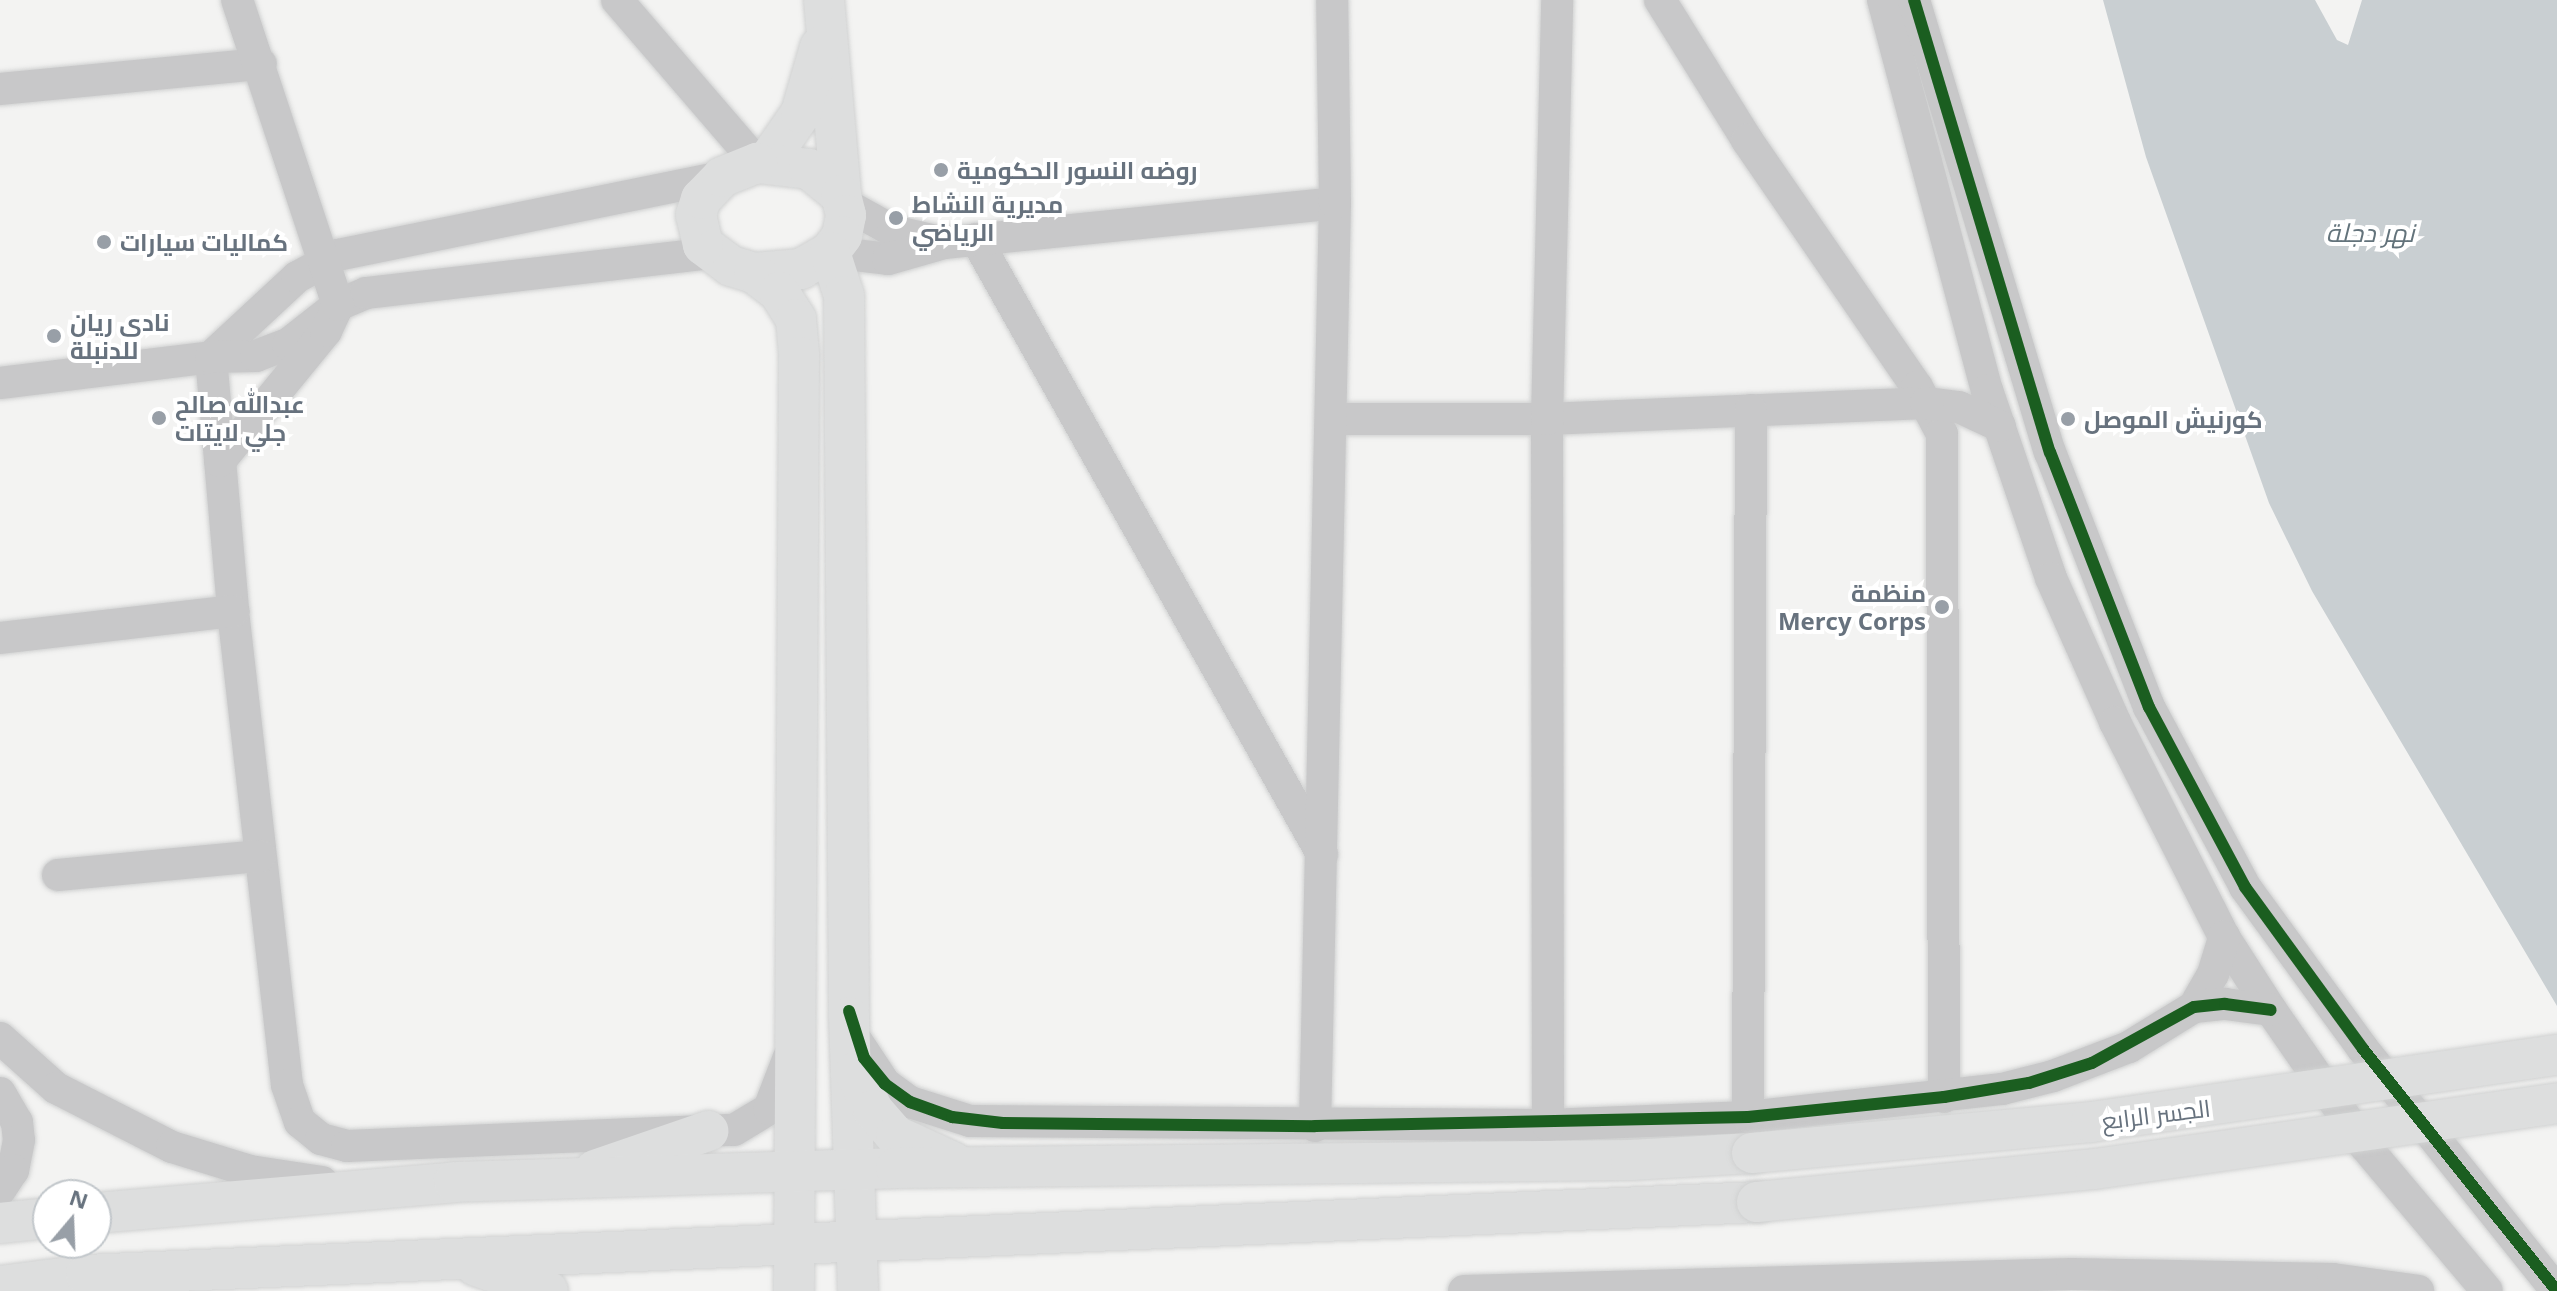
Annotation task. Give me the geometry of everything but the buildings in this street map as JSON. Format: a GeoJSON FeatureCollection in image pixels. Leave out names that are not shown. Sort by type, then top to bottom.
{"type":"FeatureCollection","features":[{"type":"Feature","properties":{"kind":"main road"},"geometry":{"type":"LineString","coordinates":[[794,1291],[792,1042],[799,357],[796,319],[779,292],[754,273],[710,253],[697,231],[696,215],[701,199],[749,167],[801,113],[824,14]]}},
{"type":"Feature","properties":{"kind":"main road"},"geometry":{"type":"LineString","coordinates":[[754,273],[801,269],[830,252],[842,236],[842,199],[824,14]]}},
{"type":"Feature","properties":{"kind":"main road"},"geometry":{"type":"LineString","coordinates":[[749,167],[809,169],[842,199]]}},
{"type":"Feature","properties":{"kind":"main road"},"geometry":{"type":"LineString","coordinates":[[830,252],[844,296],[849,1011],[858,1291]]}},
{"type":"Feature","properties":{"kind":"main road"},"geometry":{"type":"LineString","coordinates":[[850,1052],[858,1083],[896,1136],[924,1153],[992,1167]]}},
{"type":"Feature","properties":{"kind":"main road","name":"الجسر الرابع"},"geometry":{"type":"LineString","coordinates":[[992,1167],[1491,1163],[1750,1135],[2122,1118],[2557,1055]]}},
{"type":"Feature","properties":{"kind":"main road","name":"الجسر الرابع"},"geometry":{"type":"LineString","coordinates":[[939,1236],[1757,1202],[2095,1169],[2557,1103]]}},
{"type":"Feature","properties":{"kind":"main road"},"geometry":{"type":"LineString","coordinates":[[555,1181],[708,1131]]}},
{"type":"Feature","properties":{"kind":"main road"},"geometry":{"type":"LineString","coordinates":[[112,1211],[377,1186],[992,1167]]}},
{"type":"Feature","properties":{"kind":"main road"},"geometry":{"type":"LineString","coordinates":[[0,1223],[32,1220]]}},
{"type":"Feature","properties":{"kind":"main road"},"geometry":{"type":"LineString","coordinates":[[14,1284],[416,1260],[939,1236]]}},
{"type":"Feature","properties":{"kind":"main road"},"geometry":{"type":"LineString","coordinates":[[869,1291],[884,1264],[903,1247],[939,1236]]}},
{"type":"Feature","properties":{"kind":"main road"},"geometry":{"type":"LineString","coordinates":[[689,1248],[749,1256],[766,1268],[781,1291]]}},
{"type":"Feature","properties":{"kind":"main road"},"geometry":{"type":"LineString","coordinates":[[416,1260],[489,1269],[548,1291]]}},
{"type":"Feature","properties":{"kind":"street"},"geometry":{"type":"LineString","coordinates":[[220,461],[326,331],[338,305],[261,64],[237,0]]}},
{"type":"Feature","properties":{"kind":"street"},"geometry":{"type":"LineString","coordinates":[[211,357],[297,277],[323,260],[749,167],[617,0]]}},
{"type":"Feature","properties":{"kind":"street"},"geometry":{"type":"LineString","coordinates":[[1315,1126],[1335,203],[1332,0]]}},
{"type":"Feature","properties":{"kind":"street"},"geometry":{"type":"LineString","coordinates":[[1548,1125],[1547,419],[1557,0]]}},
{"type":"Feature","properties":{"kind":"street"},"geometry":{"type":"LineString","coordinates":[[1660,0],[1747,140],[1926,403],[1942,434],[1944,1097]]}},
{"type":"Feature","properties":{"kind":"street"},"geometry":{"type":"LineString","coordinates":[[1883,0],[2000,426],[2080,644],[2224,937],[2365,1146],[2482,1287]]}},
{"type":"Feature","properties":{"kind":"street"},"geometry":{"type":"LineString","coordinates":[[1914,0],[2050,452],[2149,707],[2245,887],[2372,1061],[2557,1291]]}},
{"type":"Feature","properties":{"kind":"street"},"geometry":{"type":"LineString","coordinates":[[0,89],[261,64]]}},
{"type":"Feature","properties":{"kind":"street"},"geometry":{"type":"LineString","coordinates":[[842,199],[893,231],[944,243]]}},
{"type":"Feature","properties":{"kind":"street"},"geometry":{"type":"LineString","coordinates":[[830,252],[888,259],[944,243],[1335,203]]}},
{"type":"Feature","properties":{"kind":"street"},"geometry":{"type":"LineString","coordinates":[[976,239],[1322,854]]}},
{"type":"Feature","properties":{"kind":"street"},"geometry":{"type":"LineString","coordinates":[[0,383],[211,357],[234,360],[272,351],[338,305],[366,293],[710,253]]}},
{"type":"Feature","properties":{"kind":"street"},"geometry":{"type":"LineString","coordinates":[[1926,403],[1955,390],[1978,352]]}},
{"type":"Feature","properties":{"kind":"street"},"geometry":{"type":"LineString","coordinates":[[211,357],[233,611],[260,856],[289,1098],[300,1122],[321,1139],[361,1146],[734,1130],[762,1118],[779,1090],[792,1042]]}},
{"type":"Feature","properties":{"kind":"street"},"geometry":{"type":"LineString","coordinates":[[1331,419],[1547,419],[1926,403],[1959,407],[2000,426]]}},
{"type":"Feature","properties":{"kind":"street"},"geometry":{"type":"LineString","coordinates":[[1750,1135],[1751,410]]}},
{"type":"Feature","properties":{"kind":"street"},"geometry":{"type":"LineString","coordinates":[[0,638],[233,611]]}},
{"type":"Feature","properties":{"kind":"street"},"geometry":{"type":"LineString","coordinates":[[58,875],[260,856]]}},
{"type":"Feature","properties":{"kind":"street"},"geometry":{"type":"LineString","coordinates":[[2194,1007],[2213,974],[2224,937]]}},
{"type":"Feature","properties":{"kind":"street"},"geometry":{"type":"LineString","coordinates":[[849,1011],[864,1058],[885,1084],[910,1102],[952,1117],[1003,1123],[1548,1125],[1750,1135],[2029,1083],[2092,1063],[2194,1007],[2225,1004],[2271,1010]]}},
{"type":"Feature","properties":{"kind":"street"},"geometry":{"type":"LineString","coordinates":[[0,1038],[56,1088],[172,1147],[292,1179],[377,1186]]}},
{"type":"Feature","properties":{"kind":"street"},"geometry":{"type":"LineString","coordinates":[[0,1190],[13,1170],[19,1140],[3,1107]]}},
{"type":"Feature","properties":{"kind":"street"},"geometry":{"type":"LineString","coordinates":[[289,1291],[315,1275],[349,1265]]}},
{"type":"Feature","properties":{"kind":"street"},"geometry":{"type":"LineString","coordinates":[[1464,1291],[2072,1274],[2418,1291]]}},
{"type":"Feature","properties":{"kind":"street"},"geometry":{"type":"LineString","coordinates":[[14,1284],[122,1291]]}},
{"type":"Feature","properties":{"kind":"water","name":"نهر دجلة"},"geometry":{"type":"Polygon","coordinates":[[[2103,0],[2315,0],[2337,40],[2348,45],[2362,0],[2557,0],[2557,1006],[2312,591],[2269,503],[2146,157],[2103,0]]]}},
{"type":"Feature","properties":{"kind":"cycle path"},"geometry":{"type":"LineString","coordinates":[[1914,0],[2050,452],[2149,707],[2245,887],[2363,1049],[2557,1291]]}},
{"type":"Feature","properties":{"kind":"cycle path"},"geometry":{"type":"LineString","coordinates":[[849,1011],[864,1058],[885,1084],[910,1102],[952,1117],[1003,1123],[1315,1126],[1748,1117],[1944,1097],[2029,1083],[2092,1063],[2194,1007],[2225,1004],[2271,1010]]}},
{"type":"Feature","properties":{"kind":"place","name":"روضه النسور الحكومية"},"geometry":{"type":"Point","coordinates":[941,170]}},
{"type":"Feature","properties":{"kind":"place","name":"مديرية النشاط الرياضي"},"geometry":{"type":"Point","coordinates":[896,218]}},
{"type":"Feature","properties":{"kind":"place","name":"كماليات سيارات"},"geometry":{"type":"Point","coordinates":[104,242]}},
{"type":"Feature","properties":{"kind":"place","name":"نادي ريان للدنبلة"},"geometry":{"type":"Point","coordinates":[54,336]}},
{"type":"Feature","properties":{"kind":"place","name":"عبدالله صالح جلي لايتات"},"geometry":{"type":"Point","coordinates":[159,418]}},
{"type":"Feature","properties":{"kind":"place","name":"كورنيش الموصل"},"geometry":{"type":"Point","coordinates":[2068,419]}},
{"type":"Feature","properties":{"kind":"place","name":"منظمة Mercy Corps"},"geometry":{"type":"Point","coordinates":[1942,607]}}]}
